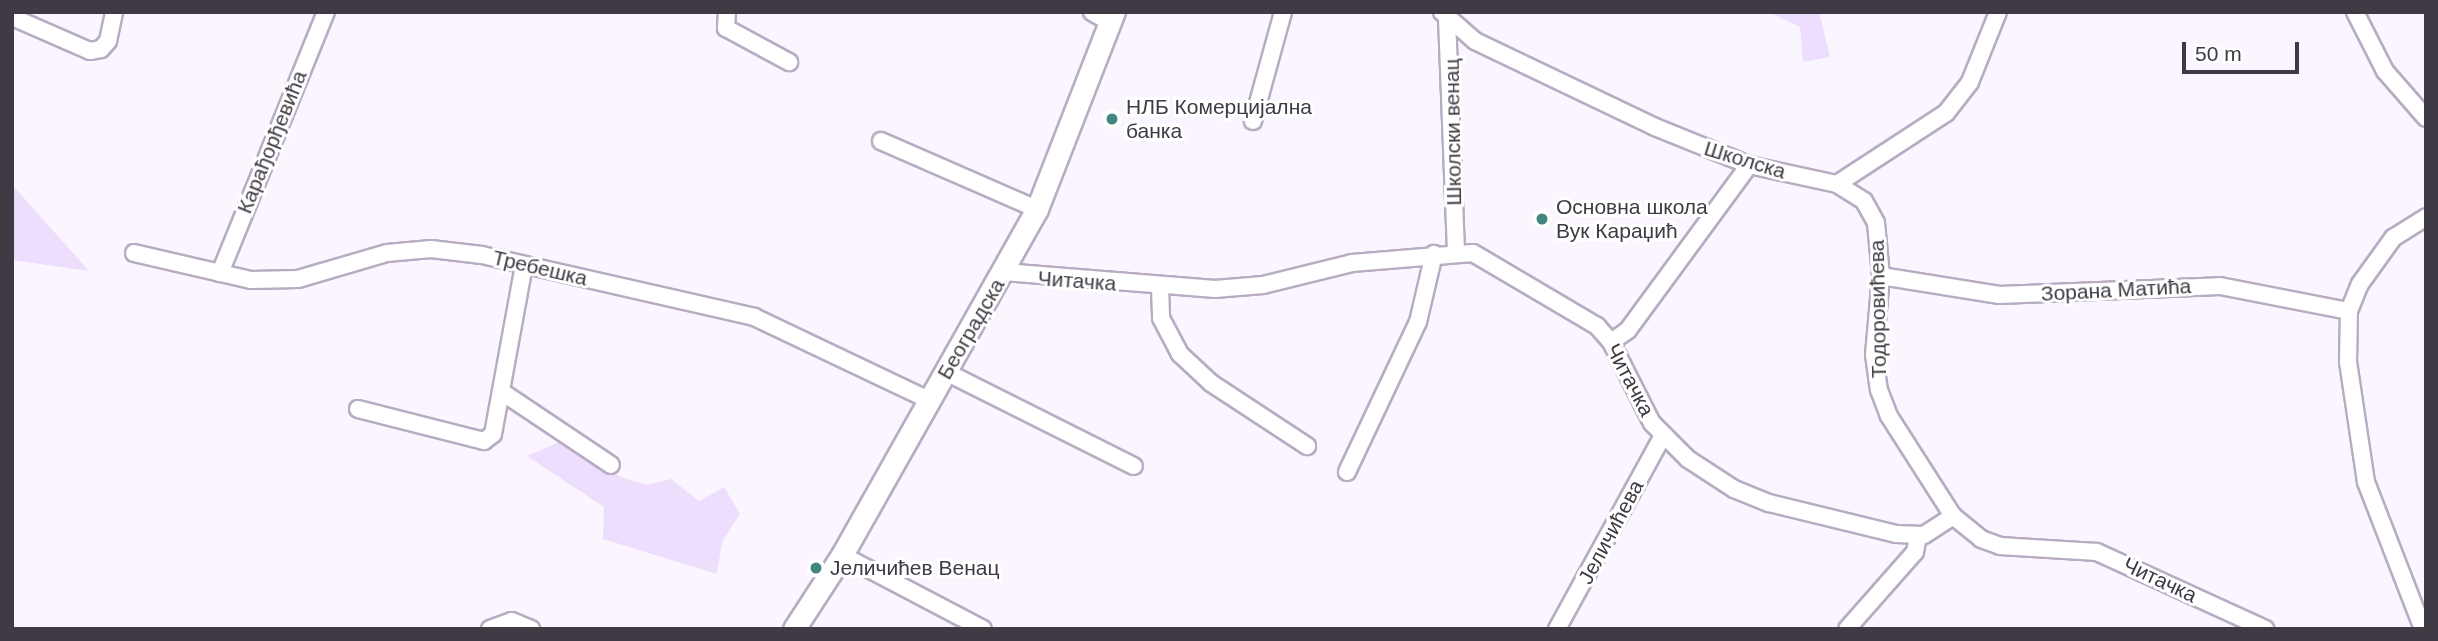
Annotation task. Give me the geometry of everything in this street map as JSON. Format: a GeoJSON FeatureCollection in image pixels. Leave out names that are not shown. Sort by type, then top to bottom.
{"type":"FeatureCollection","features":[{"type":"Feature","properties":{"kind":"main road","name":"Београдска"},"geometry":{"type":"LineString","coordinates":[[794,629],[842,555],[1037,209],[1113,17]]}},
{"type":"Feature","properties":{"kind":"street"},"geometry":{"type":"LineString","coordinates":[[12,17],[90,51],[101,49],[108,41],[114,12]]}},
{"type":"Feature","properties":{"kind":"street","name":"Карађорђевића"},"geometry":{"type":"LineString","coordinates":[[220,273],[326,12]]}},
{"type":"Feature","properties":{"kind":"street"},"geometry":{"type":"LineString","coordinates":[[727,12],[726,28],[789,62]]}},
{"type":"Feature","properties":{"kind":"street"},"geometry":{"type":"LineString","coordinates":[[1091,12],[1113,17]]}},
{"type":"Feature","properties":{"kind":"street"},"geometry":{"type":"LineString","coordinates":[[1254,121],[1283,12]]}},
{"type":"Feature","properties":{"kind":"street"},"geometry":{"type":"LineString","coordinates":[[1837,184],[1946,113],[1970,82],[1998,12]]}},
{"type":"Feature","properties":{"kind":"street"},"geometry":{"type":"LineString","coordinates":[[2355,12],[2385,71],[2426,118]]}},
{"type":"Feature","properties":{"kind":"street","name":"Школска"},"geometry":{"type":"LineString","coordinates":[[1445,14],[1475,41],[1655,127],[1749,165],[1837,184]]}},
{"type":"Feature","properties":{"kind":"street","name":"Школски венац"},"geometry":{"type":"LineString","coordinates":[[1445,14],[1456,252]]}},
{"type":"Feature","properties":{"kind":"street"},"geometry":{"type":"LineString","coordinates":[[881,141],[1037,209]]}},
{"type":"Feature","properties":{"kind":"street"},"geometry":{"type":"LineString","coordinates":[[1611,342],[1628,330],[1749,165]]}},
{"type":"Feature","properties":{"kind":"street","name":"Тодоровићева"},"geometry":{"type":"LineString","coordinates":[[1837,184],[1855,192],[1871,210],[1881,276],[1874,355],[1879,390],[1889,416],[1953,516]]}},
{"type":"Feature","properties":{"kind":"street"},"geometry":{"type":"LineString","coordinates":[[2423,629],[2367,482],[2348,362],[2349,311],[2378,256],[2393,238],[2426,217]]}},
{"type":"Feature","properties":{"kind":"street","name":"Требешка"},"geometry":{"type":"LineString","coordinates":[[134,253],[251,280],[298,279],[387,253],[431,249],[524,265],[754,317],[929,400]]}},
{"type":"Feature","properties":{"kind":"street","name":"Читачка"},"geometry":{"type":"LineString","coordinates":[[1003,272],[1160,287],[1237,288],[1352,263],[1456,252],[1487,259],[1581,313],[1611,342],[1647,414],[1663,435],[1734,489],[1794,509],[1918,536]]}},
{"type":"Feature","properties":{"kind":"street"},"geometry":{"type":"LineString","coordinates":[[1347,472],[1418,322],[1434,254]]}},
{"type":"Feature","properties":{"kind":"street"},"geometry":{"type":"LineString","coordinates":[[358,409],[484,442],[493,434],[524,265]]}},
{"type":"Feature","properties":{"kind":"street","name":"Зорана Матића"},"geometry":{"type":"LineString","coordinates":[[1881,276],[1998,295],[2220,286],[2349,311]]}},
{"type":"Feature","properties":{"kind":"street"},"geometry":{"type":"LineString","coordinates":[[1160,287],[1161,318],[1180,354],[1211,383],[1307,446]]}},
{"type":"Feature","properties":{"kind":"street"},"geometry":{"type":"LineString","coordinates":[[946,372],[1134,466]]}},
{"type":"Feature","properties":{"kind":"street"},"geometry":{"type":"LineString","coordinates":[[502,392],[611,465]]}},
{"type":"Feature","properties":{"kind":"street","name":"Јеличићева"},"geometry":{"type":"LineString","coordinates":[[1557,629],[1663,435]]}},
{"type":"Feature","properties":{"kind":"street"},"geometry":{"type":"LineString","coordinates":[[1847,629],[1915,552],[1918,536],[1953,516]]}},
{"type":"Feature","properties":{"kind":"street","name":"Читачка"},"geometry":{"type":"LineString","coordinates":[[1953,516],[1981,539],[2000,546],[2097,552],[2265,629]]}},
{"type":"Feature","properties":{"kind":"street"},"geometry":{"type":"LineString","coordinates":[[842,555],[984,629]]}},
{"type":"Feature","properties":{"kind":"street"},"geometry":{"type":"LineString","coordinates":[[490,629],[512,621],[531,629]]}},
{"type":"Feature","properties":{"kind":"shaded area"},"geometry":{"type":"Polygon","coordinates":[[[1768,12],[1819,12],[1830,57],[1803,62],[1800,27],[1768,12]]]}},
{"type":"Feature","properties":{"kind":"shaded area"},"geometry":{"type":"Polygon","coordinates":[[[12,185],[32,207],[89,271],[12,260],[12,185]]]}},
{"type":"Feature","properties":{"kind":"shaded area"},"geometry":{"type":"Polygon","coordinates":[[[562,441],[621,477],[646,485],[671,479],[699,501],[724,487],[740,514],[722,542],[717,574],[603,539],[604,507],[527,456],[562,441]]]}},
{"type":"Feature","properties":{"kind":"place","name":"НЛБ Комерцијална банка"},"geometry":{"type":"Point","coordinates":[1112,119]}},
{"type":"Feature","properties":{"kind":"place","name":"Основна школа Вук Караџић"},"geometry":{"type":"Point","coordinates":[1542,219]}},
{"type":"Feature","properties":{"kind":"place","name":"Јеличићев Венац"},"geometry":{"type":"Point","coordinates":[816,568]}}]}
